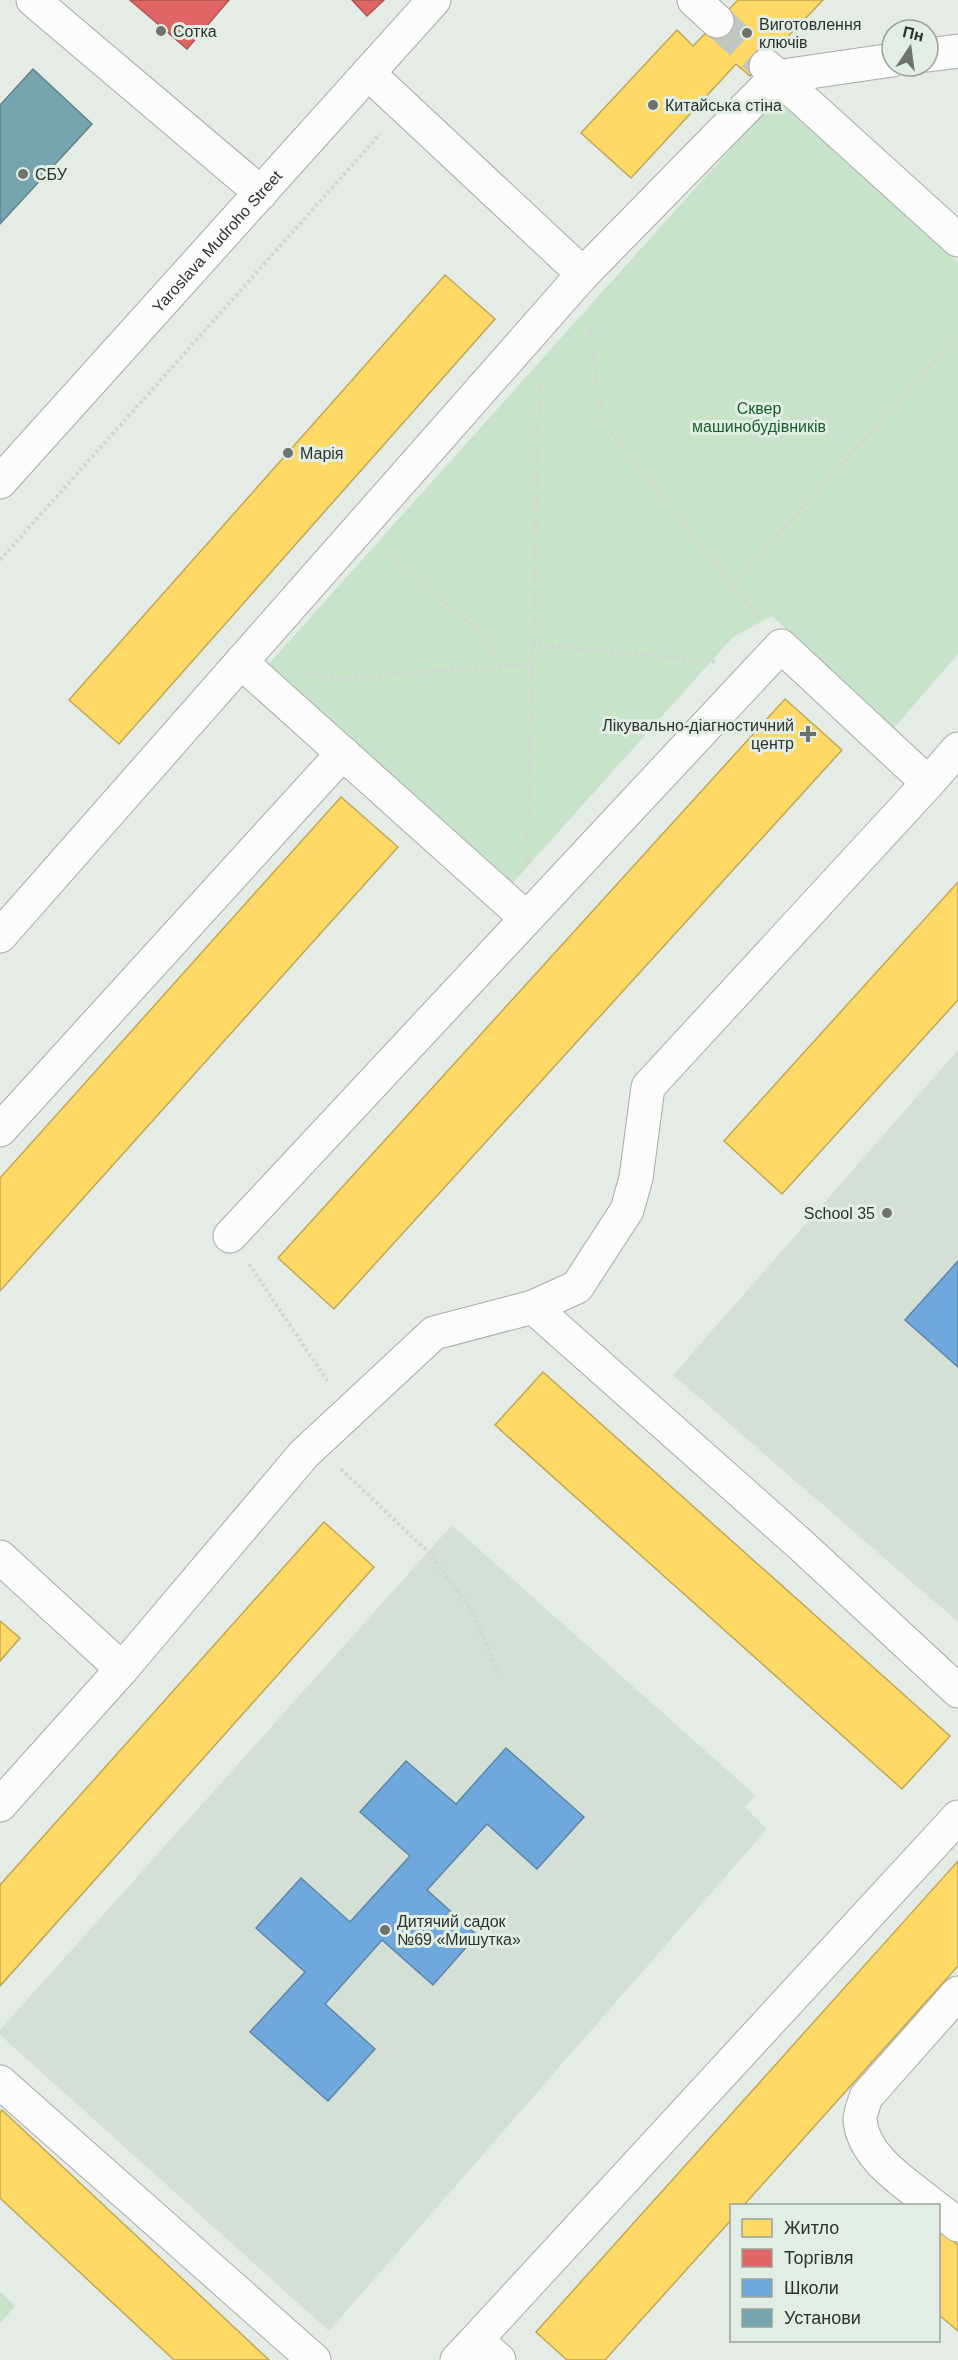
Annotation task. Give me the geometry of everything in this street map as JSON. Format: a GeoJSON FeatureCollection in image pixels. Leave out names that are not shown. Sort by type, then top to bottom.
{"type":"FeatureCollection","features":[{"type":"Feature","properties":{"kind":"street"},"geometry":{"type":"LineString","coordinates":[[33,0],[261,193]]}},
{"type":"Feature","properties":{"kind":"street","name":"Yaroslava Mudroho Street"},"geometry":{"type":"LineString","coordinates":[[0,483],[434,0]]}},
{"type":"Feature","properties":{"kind":"street"},"geometry":{"type":"LineString","coordinates":[[940,53],[958,51]]}},
{"type":"Feature","properties":{"kind":"street"},"geometry":{"type":"LineString","coordinates":[[0,936],[542,320],[770,70],[880,61]]}},
{"type":"Feature","properties":{"kind":"street"},"geometry":{"type":"LineString","coordinates":[[770,70],[955,233]]}},
{"type":"Feature","properties":{"kind":"street"},"geometry":{"type":"LineString","coordinates":[[369,73],[583,274]]}},
{"type":"Feature","properties":{"kind":"street"},"geometry":{"type":"LineString","coordinates":[[230,1236],[771,657],[928,783]]}},
{"type":"Feature","properties":{"kind":"street"},"geometry":{"type":"LineString","coordinates":[[241,662],[525,918]]}},
{"type":"Feature","properties":{"kind":"street"},"geometry":{"type":"LineString","coordinates":[[0,1805],[122,1669],[314,1444],[434,1333],[533,1307],[577,1287],[627,1210],[636,1178],[648,1087],[958,749]]}},
{"type":"Feature","properties":{"kind":"street"},"geometry":{"type":"LineString","coordinates":[[0,1130],[343,753]]}},
{"type":"Feature","properties":{"kind":"street"},"geometry":{"type":"LineString","coordinates":[[533,1307],[801,1545],[958,1691]]}},
{"type":"Feature","properties":{"kind":"street"},"geometry":{"type":"LineString","coordinates":[[0,1557],[122,1669]]}},
{"type":"Feature","properties":{"kind":"street"},"geometry":{"type":"LineString","coordinates":[[477,2353],[958,1817]]}},
{"type":"Feature","properties":{"kind":"street"},"geometry":{"type":"LineString","coordinates":[[933,2204],[887,2168],[867,2143],[860,2119],[866,2097],[958,1993]]}},
{"type":"Feature","properties":{"kind":"street"},"geometry":{"type":"LineString","coordinates":[[0,2082],[314,2360]]}},
{"type":"Feature","properties":{"kind":"street"},"geometry":{"type":"LineString","coordinates":[[940,2210],[958,2225]]}},
{"type":"Feature","properties":{"kind":"path"},"geometry":{"type":"LineString","coordinates":[[0,560],[405,107]]}},
{"type":"Feature","properties":{"kind":"path"},"geometry":{"type":"LineString","coordinates":[[583,274],[603,422],[732,585],[771,657]]}},
{"type":"Feature","properties":{"kind":"path"},"geometry":{"type":"LineString","coordinates":[[525,918],[542,320]]}},
{"type":"Feature","properties":{"kind":"path"},"geometry":{"type":"LineString","coordinates":[[732,585],[958,337]]}},
{"type":"Feature","properties":{"kind":"path"},"geometry":{"type":"LineString","coordinates":[[358,529],[485,636],[499,667]]}},
{"type":"Feature","properties":{"kind":"path"},"geometry":{"type":"LineString","coordinates":[[533,644],[771,657]]}},
{"type":"Feature","properties":{"kind":"path"},"geometry":{"type":"LineString","coordinates":[[297,671],[342,678],[532,664]]}},
{"type":"Feature","properties":{"kind":"path"},"geometry":{"type":"LineString","coordinates":[[230,1236],[348,1412]]}},
{"type":"Feature","properties":{"kind":"path"},"geometry":{"type":"LineString","coordinates":[[314,1444],[428,1551],[474,1614],[499,1675]]}},
{"type":"Feature","properties":{"kind":"shaded area","name":"School 35"},"geometry":{"type":"Polygon","coordinates":[[[958,1050],[958,1622],[673,1375],[958,1050]]]}},
{"type":"Feature","properties":{"kind":"shaded area","name":"Дитячий садок №69 «Мишутка»"},"geometry":{"type":"Polygon","coordinates":[[[452,1525],[755,1795],[745,1807],[767,1829],[329,2331],[0,2035],[0,2030],[452,1525]]]}},
{"type":"Feature","properties":{"kind":"green space","name":"Сквер машинобудівників"},"geometry":{"type":"Polygon","coordinates":[[[776,98],[958,262],[958,654],[893,729],[772,616],[733,637],[510,886],[266,667],[776,98]]]}},
{"type":"Feature","properties":{"kind":"green space"},"geometry":{"type":"Polygon","coordinates":[[[0,2292],[15,2306],[0,2324],[0,2292]]]}},
{"type":"Feature","properties":{"kind":"building: Житло","name":"Китайська стіна"},"geometry":{"type":"Polygon","coordinates":[[[738,0],[823,0],[750,76],[736,64],[631,178],[581,133],[677,30],[693,46],[738,0]]]}},
{"type":"Feature","properties":{"kind":"building: Житло"},"geometry":{"type":"Polygon","coordinates":[[[445,275],[495,319],[119,744],[69,700],[445,275]]]}},
{"type":"Feature","properties":{"kind":"building: Житло"},"geometry":{"type":"Polygon","coordinates":[[[785,699],[842,750],[334,1309],[278,1258],[785,699]]]}},
{"type":"Feature","properties":{"kind":"building: Житло"},"geometry":{"type":"Polygon","coordinates":[[[341,797],[398,847],[0,1291],[0,1178],[341,797]]]}},
{"type":"Feature","properties":{"kind":"building: Житло"},"geometry":{"type":"Polygon","coordinates":[[[958,882],[958,1000],[782,1194],[724,1141],[958,882]]]}},
{"type":"Feature","properties":{"kind":"building: Житло"},"geometry":{"type":"Polygon","coordinates":[[[543,1372],[950,1736],[902,1789],[495,1425],[543,1372]]]}},
{"type":"Feature","properties":{"kind":"building: Житло"},"geometry":{"type":"Polygon","coordinates":[[[324,1522],[374,1567],[0,1986],[0,1885],[324,1522]]]}},
{"type":"Feature","properties":{"kind":"building: Житло"},"geometry":{"type":"Polygon","coordinates":[[[0,1621],[20,1638],[0,1661],[0,1621]]]}},
{"type":"Feature","properties":{"kind":"building: Житло"},"geometry":{"type":"Polygon","coordinates":[[[958,1861],[958,1966],[745,2204],[730,2204],[730,2221],[605,2360],[567,2360],[536,2332],[958,1861]]]}},
{"type":"Feature","properties":{"kind":"building: Житло"},"geometry":{"type":"Polygon","coordinates":[[[2,2110],[269,2360],[174,2360],[0,2198],[0,2113],[2,2110]]]}},
{"type":"Feature","properties":{"kind":"building: Житло"},"geometry":{"type":"Polygon","coordinates":[[[940,2230],[958,2245],[958,2331],[940,2316],[940,2230]]]}},
{"type":"Feature","properties":{"kind":"building: Торгівля"},"geometry":{"type":"Polygon","coordinates":[[[130,0],[229,0],[187,49],[130,0]]]}},
{"type":"Feature","properties":{"kind":"building: Торгівля"},"geometry":{"type":"Polygon","coordinates":[[[352,0],[384,0],[367,16],[352,0]]]}},
{"type":"Feature","properties":{"kind":"building: Школи"},"geometry":{"type":"Polygon","coordinates":[[[958,1261],[958,1367],[905,1320],[958,1261]]]}},
{"type":"Feature","properties":{"kind":"building: Школи"},"geometry":{"type":"Polygon","coordinates":[[[506,1748],[584,1817],[537,1869],[487,1824],[427,1890],[477,1935],[433,1985],[382,1940],[325,2004],[375,2049],[328,2101],[250,2032],[305,1972],[256,1928],[301,1878],[350,1922],[410,1856],[360,1812],[406,1761],[456,1804],[506,1748]]]}},
{"type":"Feature","properties":{"kind":"building: Установи","name":"СБУ"},"geometry":{"type":"Polygon","coordinates":[[[33,69],[92,124],[0,224],[0,105],[33,69]]]}},
{"type":"Feature","properties":{"kind":"tunnel"},"geometry":{"type":"LineString","coordinates":[[717,21],[763,63]]}},
{"type":"Feature","properties":{"kind":"place","name":"Сотка"},"geometry":{"type":"Point","coordinates":[161,31]}},
{"type":"Feature","properties":{"kind":"place","name":"Виготовлення ключів"},"geometry":{"type":"Point","coordinates":[747,33]}},
{"type":"Feature","properties":{"kind":"place","name":"Китайська стіна"},"geometry":{"type":"Point","coordinates":[653,105]}},
{"type":"Feature","properties":{"kind":"place","name":"СБУ"},"geometry":{"type":"Point","coordinates":[23,174]}},
{"type":"Feature","properties":{"kind":"place","name":"Марія"},"geometry":{"type":"Point","coordinates":[288,453]}},
{"type":"Feature","properties":{"kind":"place","name":"Лікувально-діагностичний центр"},"geometry":{"type":"Point","coordinates":[808,734]}},
{"type":"Feature","properties":{"kind":"place","name":"School 35"},"geometry":{"type":"Point","coordinates":[887,1213]}},
{"type":"Feature","properties":{"kind":"place","name":"Дитячий садок №69 «Мишутка»"},"geometry":{"type":"Point","coordinates":[385,1930]}}]}
